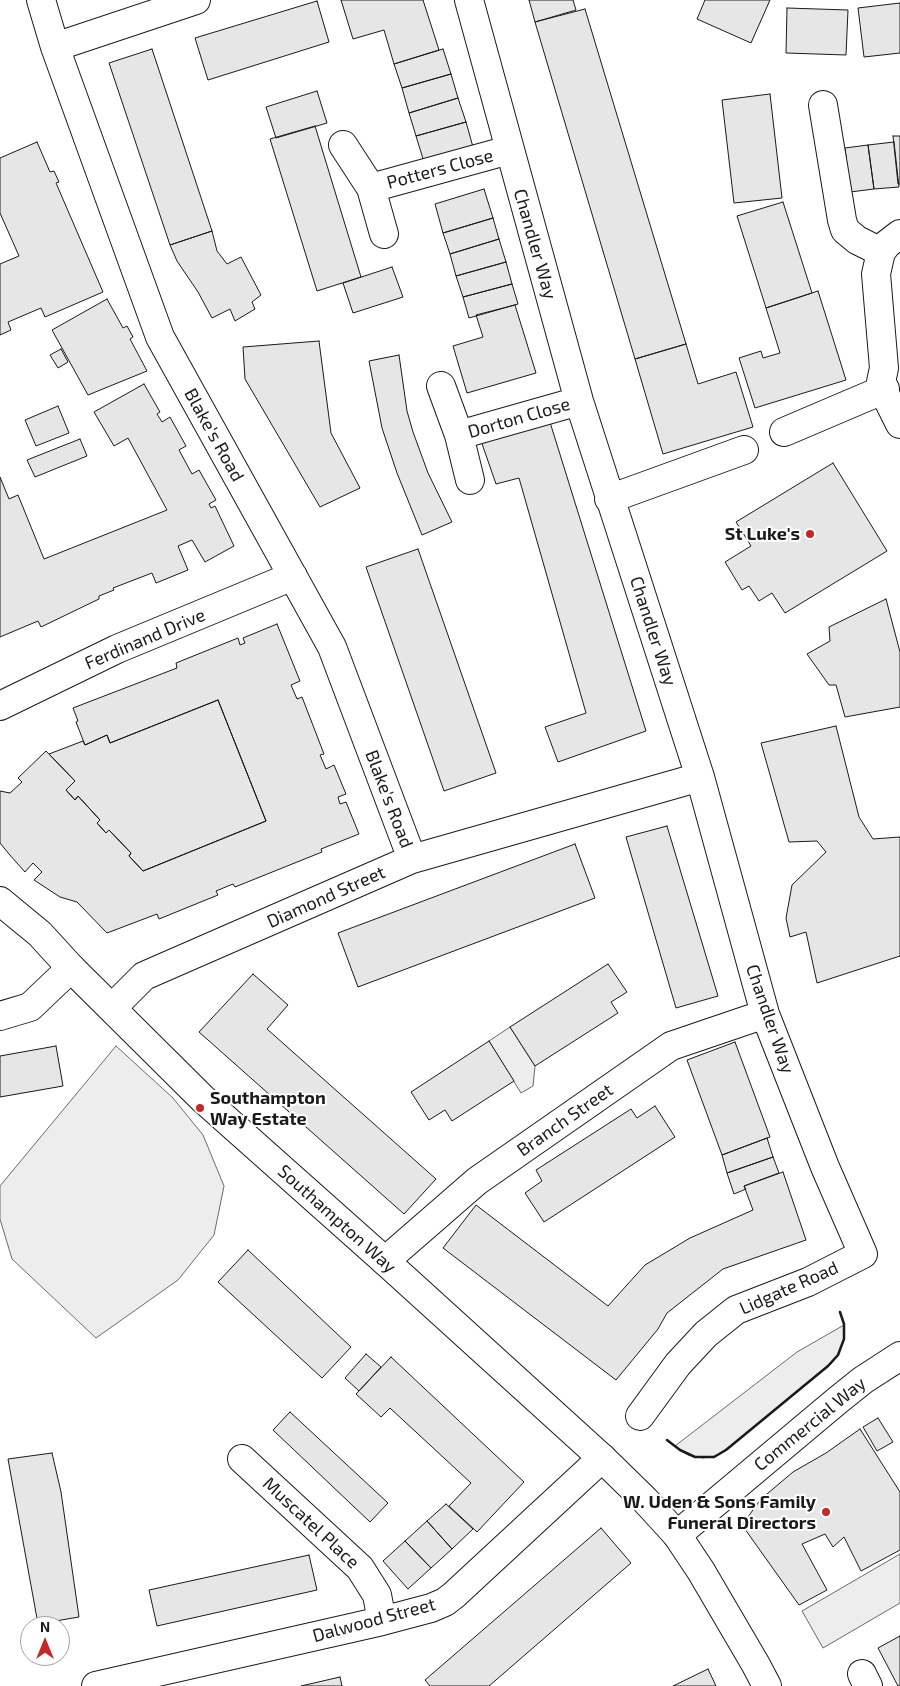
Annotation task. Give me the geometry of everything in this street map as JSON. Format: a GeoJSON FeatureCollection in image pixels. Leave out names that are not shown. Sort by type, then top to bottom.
{"type":"FeatureCollection","features":[{"type":"Feature","properties":{"kind":"street","name":"Blake's Road"},"geometry":{"type":"LineString","coordinates":[[41,0],[55,47],[160,337],[332,647],[412,859]]}},
{"type":"Feature","properties":{"kind":"street"},"geometry":{"type":"LineString","coordinates":[[55,47],[196,0]]}},
{"type":"Feature","properties":{"kind":"street","name":"Chandler Way"},"geometry":{"type":"LineString","coordinates":[[469,0],[579,401],[700,777],[765,1014],[825,1167],[863,1254]]}},
{"type":"Feature","properties":{"kind":"street"},"geometry":{"type":"LineString","coordinates":[[823,105],[844,225],[846,230],[857,240],[881,252]]}},
{"type":"Feature","properties":{"kind":"street","name":"Potters Close"},"geometry":{"type":"LineString","coordinates":[[343,145],[371,188],[384,234]]}},
{"type":"Feature","properties":{"kind":"street","name":"Potters Close"},"geometry":{"type":"LineString","coordinates":[[371,188],[509,150]]}},
{"type":"Feature","properties":{"kind":"street"},"geometry":{"type":"LineString","coordinates":[[900,234],[887,244],[881,252],[876,274],[890,374],[885,394],[900,424]]}},
{"type":"Feature","properties":{"kind":"street"},"geometry":{"type":"LineString","coordinates":[[784,432],[890,374]]}},
{"type":"Feature","properties":{"kind":"street","name":"Dorton Close"},"geometry":{"type":"LineString","coordinates":[[441,386],[459,435],[470,480]]}},
{"type":"Feature","properties":{"kind":"street","name":"Dorton Close"},"geometry":{"type":"LineString","coordinates":[[459,435],[579,401]]}},
{"type":"Feature","properties":{"kind":"street"},"geometry":{"type":"LineString","coordinates":[[609,499],[744,450]]}},
{"type":"Feature","properties":{"kind":"street","name":"Ferdinand Drive"},"geometry":{"type":"LineString","coordinates":[[0,706],[117,649],[293,576]]}},
{"type":"Feature","properties":{"kind":"street","name":"Diamond Street"},"geometry":{"type":"LineString","coordinates":[[112,1008],[144,976],[412,859],[700,777]]}},
{"type":"Feature","properties":{"kind":"street","name":"Southampton Way"},"geometry":{"type":"LineString","coordinates":[[0,901],[40,934],[71,968],[203,1099],[385,1261],[602,1458],[645,1500],[677,1535],[701,1571],[756,1665],[766,1686]]}},
{"type":"Feature","properties":{"kind":"street"},"geometry":{"type":"LineString","coordinates":[[0,1016],[30,1007],[71,968]]}},
{"type":"Feature","properties":{"kind":"street","name":"Branch Street"},"geometry":{"type":"LineString","coordinates":[[385,1261],[476,1181],[671,1046],[765,1014]]}},
{"type":"Feature","properties":{"kind":"street","name":"Lidgate Road"},"geometry":{"type":"LineString","coordinates":[[640,1416],[678,1364],[706,1334],[736,1310],[808,1282],[863,1254]]}},
{"type":"Feature","properties":{"kind":"street","name":"Commercial Way"},"geometry":{"type":"LineString","coordinates":[[677,1535],[844,1395],[900,1356]]}},
{"type":"Feature","properties":{"kind":"street","name":"Dalwood Street"},"geometry":{"type":"LineString","coordinates":[[96,1686],[382,1621],[431,1608],[454,1595],[602,1458]]}},
{"type":"Feature","properties":{"kind":"street","name":"Muscatel Place"},"geometry":{"type":"LineString","coordinates":[[242,1459],[360,1568],[377,1595],[382,1621]]}},
{"type":"Feature","properties":{"kind":"shaded area"},"geometry":{"type":"Polygon","coordinates":[[[510,1027],[535,1066],[533,1086],[521,1093],[489,1041],[510,1027]]]}},
{"type":"Feature","properties":{"kind":"shaded area"},"geometry":{"type":"Polygon","coordinates":[[[116,1046],[173,1098],[203,1135],[224,1186],[214,1235],[178,1280],[96,1338],[12,1259],[0,1219],[0,1186],[116,1046]]]}},
{"type":"Feature","properties":{"kind":"shaded area"},"geometry":{"type":"Polygon","coordinates":[[[844,1325],[844,1339],[838,1355],[831,1364],[736,1442],[716,1456],[703,1458],[688,1455],[675,1446],[797,1352],[844,1325]]]}},
{"type":"Feature","properties":{"kind":"shaded area"},"geometry":{"type":"Polygon","coordinates":[[[900,1554],[900,1603],[823,1648],[802,1611],[900,1554]]]}},
{"type":"Feature","properties":{"kind":"building"},"geometry":{"type":"Polygon","coordinates":[[[341,0],[423,0],[439,50],[394,64],[384,30],[353,39],[341,0]]]}},
{"type":"Feature","properties":{"kind":"building"},"geometry":{"type":"Polygon","coordinates":[[[529,0],[573,0],[576,10],[535,22],[529,0]]]}},
{"type":"Feature","properties":{"kind":"building"},"geometry":{"type":"Polygon","coordinates":[[[705,0],[770,0],[751,43],[697,19],[705,0]]]}},
{"type":"Feature","properties":{"kind":"building"},"geometry":{"type":"Polygon","coordinates":[[[317,1],[329,42],[208,80],[195,38],[317,1]]]}},
{"type":"Feature","properties":{"kind":"building"},"geometry":{"type":"Polygon","coordinates":[[[900,3],[900,53],[864,57],[858,8],[900,3]]]}},
{"type":"Feature","properties":{"kind":"building"},"geometry":{"type":"Polygon","coordinates":[[[787,8],[848,10],[846,55],[786,53],[787,8]]]}},
{"type":"Feature","properties":{"kind":"building"},"geometry":{"type":"Polygon","coordinates":[[[585,9],[686,344],[635,359],[535,22],[585,9]]]}},
{"type":"Feature","properties":{"kind":"building"},"geometry":{"type":"Polygon","coordinates":[[[152,49],[212,231],[170,245],[109,63],[152,49]]]}},
{"type":"Feature","properties":{"kind":"building"},"geometry":{"type":"Polygon","coordinates":[[[443,49],[451,74],[402,88],[394,64],[443,49]]]}},
{"type":"Feature","properties":{"kind":"building"},"geometry":{"type":"Polygon","coordinates":[[[451,74],[458,98],[409,113],[402,88],[451,74]]]}},
{"type":"Feature","properties":{"kind":"building"},"geometry":{"type":"Polygon","coordinates":[[[317,91],[327,123],[276,138],[266,107],[317,91]]]}},
{"type":"Feature","properties":{"kind":"building"},"geometry":{"type":"Polygon","coordinates":[[[770,94],[782,198],[734,203],[722,100],[770,94]]]}},
{"type":"Feature","properties":{"kind":"building"},"geometry":{"type":"Polygon","coordinates":[[[458,98],[466,122],[416,136],[409,113],[458,98]]]}},
{"type":"Feature","properties":{"kind":"building"},"geometry":{"type":"Polygon","coordinates":[[[466,122],[473,147],[424,162],[416,136],[466,122]]]}},
{"type":"Feature","properties":{"kind":"building"},"geometry":{"type":"Polygon","coordinates":[[[315,126],[361,277],[317,291],[270,139],[315,126]]]}},
{"type":"Feature","properties":{"kind":"building"},"geometry":{"type":"Polygon","coordinates":[[[893,136],[900,136],[900,184],[898,184],[893,136]]]}},
{"type":"Feature","properties":{"kind":"building"},"geometry":{"type":"Polygon","coordinates":[[[37,142],[50,172],[54,171],[59,182],[56,183],[103,292],[45,317],[41,308],[8,322],[11,330],[0,335],[0,264],[19,256],[0,213],[0,158],[37,142]]]}},
{"type":"Feature","properties":{"kind":"building"},"geometry":{"type":"Polygon","coordinates":[[[894,142],[899,187],[874,189],[868,145],[894,142]]]}},
{"type":"Feature","properties":{"kind":"building"},"geometry":{"type":"Polygon","coordinates":[[[868,145],[874,189],[850,192],[845,148],[868,145]]]}},
{"type":"Feature","properties":{"kind":"building"},"geometry":{"type":"Polygon","coordinates":[[[484,189],[493,218],[443,233],[435,204],[484,189]]]}},
{"type":"Feature","properties":{"kind":"building"},"geometry":{"type":"Polygon","coordinates":[[[783,202],[812,293],[766,308],[737,216],[783,202]]]}},
{"type":"Feature","properties":{"kind":"building"},"geometry":{"type":"Polygon","coordinates":[[[493,218],[499,239],[450,254],[443,233],[493,218]]]}},
{"type":"Feature","properties":{"kind":"building"},"geometry":{"type":"Polygon","coordinates":[[[212,231],[217,251],[227,264],[241,257],[261,295],[252,302],[255,309],[235,321],[230,309],[212,318],[198,292],[177,261],[170,245],[212,231]]]}},
{"type":"Feature","properties":{"kind":"building"},"geometry":{"type":"Polygon","coordinates":[[[499,239],[506,262],[456,276],[450,254],[499,239]]]}},
{"type":"Feature","properties":{"kind":"building"},"geometry":{"type":"Polygon","coordinates":[[[506,262],[512,284],[463,297],[456,276],[506,262]]]}},
{"type":"Feature","properties":{"kind":"building"},"geometry":{"type":"Polygon","coordinates":[[[392,267],[403,297],[353,313],[343,283],[392,267]]]}},
{"type":"Feature","properties":{"kind":"building"},"geometry":{"type":"Polygon","coordinates":[[[512,284],[518,304],[469,318],[463,297],[512,284]]]}},
{"type":"Feature","properties":{"kind":"building"},"geometry":{"type":"Polygon","coordinates":[[[818,291],[846,380],[755,408],[739,358],[761,351],[763,358],[780,353],[766,308],[818,291]]]}},
{"type":"Feature","properties":{"kind":"building"},"geometry":{"type":"Polygon","coordinates":[[[107,299],[123,328],[127,326],[133,337],[130,339],[147,371],[88,395],[52,330],[107,299]]]}},
{"type":"Feature","properties":{"kind":"building"},"geometry":{"type":"Polygon","coordinates":[[[515,305],[536,373],[467,393],[453,346],[483,337],[476,315],[515,305]]]}},
{"type":"Feature","properties":{"kind":"building"},"geometry":{"type":"Polygon","coordinates":[[[319,341],[331,433],[360,488],[320,507],[245,379],[243,347],[319,341]]]}},
{"type":"Feature","properties":{"kind":"building"},"geometry":{"type":"Polygon","coordinates":[[[686,344],[698,384],[736,372],[753,427],[663,454],[635,359],[686,344]]]}},
{"type":"Feature","properties":{"kind":"building"},"geometry":{"type":"Polygon","coordinates":[[[61,349],[68,362],[58,368],[50,355],[61,349]]]}},
{"type":"Feature","properties":{"kind":"building"},"geometry":{"type":"Polygon","coordinates":[[[399,355],[407,411],[413,432],[428,473],[452,522],[422,535],[397,473],[382,428],[369,361],[399,355]]]}},
{"type":"Feature","properties":{"kind":"building"},"geometry":{"type":"Polygon","coordinates":[[[144,384],[160,412],[157,414],[162,422],[170,417],[186,446],[179,450],[192,474],[199,470],[216,500],[209,504],[211,508],[215,506],[234,546],[205,562],[192,540],[178,546],[188,570],[156,583],[152,573],[113,588],[114,590],[99,596],[99,599],[41,627],[38,621],[0,637],[0,477],[9,499],[18,495],[44,559],[167,510],[128,438],[114,446],[94,412],[144,384]]]}},
{"type":"Feature","properties":{"kind":"building"},"geometry":{"type":"Polygon","coordinates":[[[58,406],[69,433],[36,446],[25,420],[58,406]]]}},
{"type":"Feature","properties":{"kind":"building"},"geometry":{"type":"Polygon","coordinates":[[[549,419],[646,731],[558,762],[545,727],[586,713],[519,478],[496,484],[480,438],[549,419]]]}},
{"type":"Feature","properties":{"kind":"building"},"geometry":{"type":"Polygon","coordinates":[[[80,439],[87,456],[35,477],[27,460],[80,439]]]}},
{"type":"Feature","properties":{"kind":"building","name":"St Luke's"},"geometry":{"type":"Polygon","coordinates":[[[833,463],[887,551],[785,613],[772,593],[759,601],[749,586],[742,590],[725,562],[751,546],[736,522],[833,463]]]}},
{"type":"Feature","properties":{"kind":"building"},"geometry":{"type":"Polygon","coordinates":[[[418,549],[496,773],[444,791],[366,567],[418,549]]]}},
{"type":"Feature","properties":{"kind":"building"},"geometry":{"type":"Polygon","coordinates":[[[886,599],[900,652],[900,707],[845,717],[836,685],[829,685],[807,654],[830,641],[829,627],[886,599]]]}},
{"type":"Feature","properties":{"kind":"building"},"geometry":{"type":"Polygon","coordinates":[[[277,624],[300,681],[291,685],[297,699],[302,697],[324,754],[320,755],[326,769],[334,765],[346,794],[338,797],[340,804],[346,802],[359,834],[321,849],[322,852],[235,887],[233,884],[216,891],[218,895],[159,919],[157,914],[107,933],[77,902],[60,897],[34,880],[42,872],[33,863],[25,872],[0,843],[0,791],[10,793],[22,782],[18,778],[46,751],[75,781],[66,790],[75,800],[78,796],[100,820],[97,823],[106,833],[109,830],[131,853],[129,856],[143,871],[266,821],[218,700],[110,743],[107,735],[85,745],[73,708],[177,668],[176,663],[238,638],[240,645],[245,643],[243,638],[277,624]]]}},
{"type":"Feature","properties":{"kind":"building"},"geometry":{"type":"Polygon","coordinates":[[[218,700],[266,821],[143,871],[129,856],[131,853],[109,830],[106,833],[97,823],[100,820],[78,796],[75,800],[66,790],[75,781],[49,754],[83,741],[85,745],[107,735],[110,743],[218,700]]]}},
{"type":"Feature","properties":{"kind":"building"},"geometry":{"type":"Polygon","coordinates":[[[836,726],[859,817],[873,839],[900,837],[900,956],[817,983],[806,932],[790,937],[786,918],[792,885],[826,852],[817,841],[789,842],[761,743],[836,726]]]}},
{"type":"Feature","properties":{"kind":"building"},"geometry":{"type":"Polygon","coordinates":[[[667,826],[718,996],[676,1008],[626,837],[667,826]]]}},
{"type":"Feature","properties":{"kind":"building"},"geometry":{"type":"Polygon","coordinates":[[[575,844],[595,898],[358,987],[338,933],[575,844]]]}},
{"type":"Feature","properties":{"kind":"building"},"geometry":{"type":"Polygon","coordinates":[[[608,964],[627,992],[611,1002],[618,1013],[535,1066],[510,1027],[608,964]]]}},
{"type":"Feature","properties":{"kind":"building"},"geometry":{"type":"Polygon","coordinates":[[[253,974],[288,1005],[267,1029],[436,1179],[404,1214],[199,1032],[253,974]]]}},
{"type":"Feature","properties":{"kind":"building"},"geometry":{"type":"Polygon","coordinates":[[[489,1041],[514,1081],[452,1121],[445,1110],[429,1120],[411,1092],[489,1041]]]}},
{"type":"Feature","properties":{"kind":"building"},"geometry":{"type":"Polygon","coordinates":[[[735,1042],[770,1137],[722,1155],[687,1060],[735,1042]]]}},
{"type":"Feature","properties":{"kind":"building"},"geometry":{"type":"Polygon","coordinates":[[[56,1046],[63,1086],[0,1097],[0,1056],[56,1046]]]}},
{"type":"Feature","properties":{"kind":"building"},"geometry":{"type":"Polygon","coordinates":[[[655,1106],[675,1137],[544,1222],[525,1193],[542,1181],[536,1170],[631,1109],[637,1118],[655,1106]]]}},
{"type":"Feature","properties":{"kind":"building"},"geometry":{"type":"Polygon","coordinates":[[[767,1138],[773,1157],[727,1173],[722,1155],[767,1138]]]}},
{"type":"Feature","properties":{"kind":"building"},"geometry":{"type":"Polygon","coordinates":[[[773,1157],[779,1173],[744,1186],[746,1189],[734,1194],[727,1173],[773,1157]]]}},
{"type":"Feature","properties":{"kind":"building"},"geometry":{"type":"Polygon","coordinates":[[[783,1172],[806,1240],[723,1269],[667,1313],[658,1329],[616,1380],[443,1248],[476,1205],[608,1306],[645,1265],[690,1238],[753,1210],[744,1186],[783,1172]]]}},
{"type":"Feature","properties":{"kind":"building"},"geometry":{"type":"Polygon","coordinates":[[[248,1250],[351,1347],[322,1378],[218,1282],[248,1250]]]}},
{"type":"Feature","properties":{"kind":"building"},"geometry":{"type":"Polygon","coordinates":[[[366,1354],[381,1367],[359,1391],[345,1378],[366,1354]]]}},
{"type":"Feature","properties":{"kind":"building"},"geometry":{"type":"Polygon","coordinates":[[[391,1357],[524,1482],[477,1532],[449,1506],[471,1483],[390,1408],[381,1417],[356,1394],[391,1357]]]}},
{"type":"Feature","properties":{"kind":"building"},"geometry":{"type":"Polygon","coordinates":[[[290,1412],[388,1503],[370,1522],[273,1430],[290,1412]]]}},
{"type":"Feature","properties":{"kind":"building"},"geometry":{"type":"Polygon","coordinates":[[[878,1418],[893,1442],[877,1451],[863,1427],[878,1418]]]}},
{"type":"Feature","properties":{"kind":"building","name":"W. Uden & Sons Family Funeral Directors"},"geometry":{"type":"Polygon","coordinates":[[[860,1429],[900,1492],[900,1550],[861,1571],[844,1537],[833,1547],[825,1534],[802,1544],[827,1590],[799,1605],[742,1525],[761,1499],[793,1472],[826,1453],[860,1429]]]}},
{"type":"Feature","properties":{"kind":"building"},"geometry":{"type":"Polygon","coordinates":[[[52,1453],[61,1492],[79,1617],[70,1619],[70,1616],[37,1616],[8,1459],[52,1453]]]}},
{"type":"Feature","properties":{"kind":"building"},"geometry":{"type":"Polygon","coordinates":[[[446,1504],[473,1529],[452,1549],[427,1521],[446,1504]]]}},
{"type":"Feature","properties":{"kind":"building"},"geometry":{"type":"Polygon","coordinates":[[[427,1521],[452,1549],[431,1568],[405,1541],[427,1521]]]}},
{"type":"Feature","properties":{"kind":"building"},"geometry":{"type":"Polygon","coordinates":[[[601,1528],[631,1563],[489,1686],[430,1686],[425,1680],[601,1528]]]}},
{"type":"Feature","properties":{"kind":"building"},"geometry":{"type":"Polygon","coordinates":[[[405,1541],[431,1568],[408,1589],[383,1561],[405,1541]]]}},
{"type":"Feature","properties":{"kind":"building"},"geometry":{"type":"Polygon","coordinates":[[[309,1555],[317,1590],[157,1626],[149,1590],[309,1555]]]}},
{"type":"Feature","properties":{"kind":"building"},"geometry":{"type":"Polygon","coordinates":[[[900,1636],[900,1685],[898,1686],[878,1648],[900,1636]]]}},
{"type":"Feature","properties":{"kind":"building"},"geometry":{"type":"Polygon","coordinates":[[[708,1669],[716,1686],[673,1686],[708,1669]]]}},
{"type":"Feature","properties":{"kind":"building"},"geometry":{"type":"Polygon","coordinates":[[[340,1677],[342,1686],[301,1686],[340,1677]]]}},
{"type":"Feature","properties":{"kind":"wall"},"geometry":{"type":"LineString","coordinates":[[667,1440],[680,1450],[695,1457],[714,1457],[726,1450],[828,1366],[838,1355],[844,1339],[844,1324],[840,1312]]}},
{"type":"Feature","properties":{"kind":"place","name":"St Luke's"},"geometry":{"type":"Point","coordinates":[810,534]}},
{"type":"Feature","properties":{"kind":"place","name":"Southampton Way Estate"},"geometry":{"type":"Point","coordinates":[200,1108]}},
{"type":"Feature","properties":{"kind":"place","name":"W. Uden & Sons Family Funeral Directors"},"geometry":{"type":"Point","coordinates":[826,1512]}}]}
